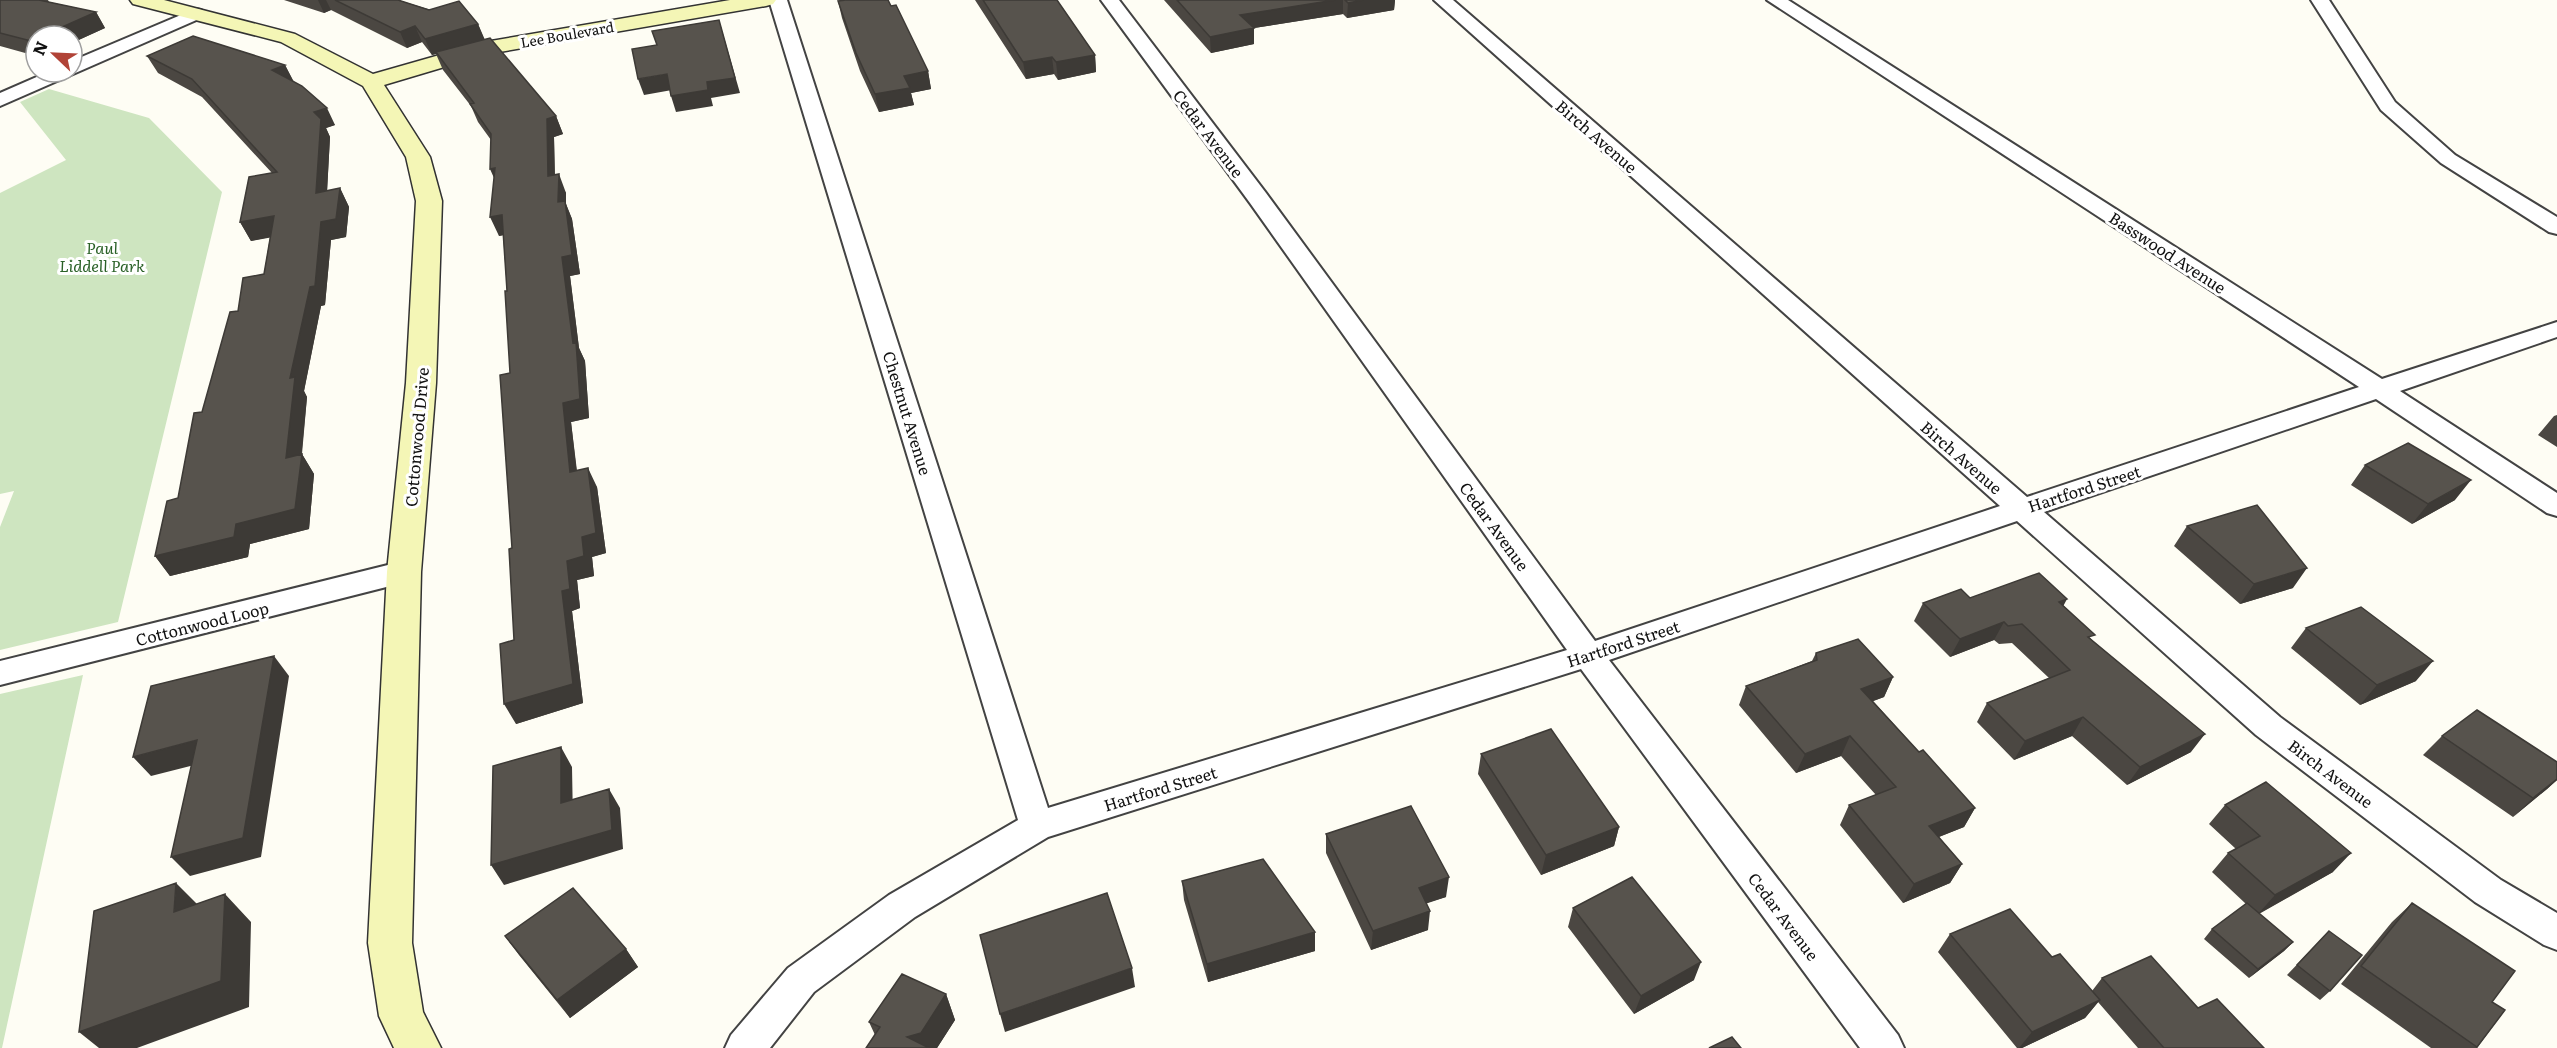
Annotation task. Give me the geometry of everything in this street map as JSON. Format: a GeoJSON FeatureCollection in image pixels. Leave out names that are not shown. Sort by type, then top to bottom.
{"type":"FeatureCollection","features":[{"type":"Feature","properties":{"kind":"street","name":"Cottonwood Drive"},"geometry":{"type":"LineString","coordinates":[[140,0],[288,38],[371,82],[418,157],[429,201],[421,383],[404,572],[390,943],[401,1016],[418,1048]]}},
{"type":"Feature","properties":{"kind":"street","name":"Lee Boulevard"},"geometry":{"type":"LineString","coordinates":[[371,82],[485,48],[766,0]]}},
{"type":"Feature","properties":{"kind":"street","name":"Chestnut Avenue"},"geometry":{"type":"LineString","coordinates":[[778,0],[1037,826]]}},
{"type":"Feature","properties":{"kind":"street","name":"Cedar Avenue"},"geometry":{"type":"LineString","coordinates":[[1110,0],[1258,198],[1589,655],[1884,1048]]}},
{"type":"Feature","properties":{"kind":"street","name":"Birch Avenue"},"geometry":{"type":"LineString","coordinates":[[1443,0],[2268,726],[2488,891],[2557,933]]}},
{"type":"Feature","properties":{"kind":"street","name":"Basswood Avenue"},"geometry":{"type":"LineString","coordinates":[[1776,0],[2382,390],[2557,506]]}},
{"type":"Feature","properties":{"kind":"street"},"geometry":{"type":"LineString","coordinates":[[2320,0],[2388,106],[2448,159],[2557,227]]}},
{"type":"Feature","properties":{"kind":"street"},"geometry":{"type":"LineString","coordinates":[[84,63],[195,14]]}},
{"type":"Feature","properties":{"kind":"street"},"geometry":{"type":"LineString","coordinates":[[0,100],[37,84]]}},
{"type":"Feature","properties":{"kind":"street","name":"Hartford Street"},"geometry":{"type":"LineString","coordinates":[[745,1048],[801,980],[902,906],[1037,826],[1589,655],[2020,509],[2382,390],[2557,329]]}},
{"type":"Feature","properties":{"kind":"street","name":"Cottonwood Loop"},"geometry":{"type":"LineString","coordinates":[[0,673],[404,572]]}},
{"type":"Feature","properties":{"kind":"green space","name":"Paul Liddell Park"},"geometry":{"type":"Polygon","coordinates":[[[49,89],[149,118],[222,192],[118,622],[0,650],[0,527],[14,491],[0,494],[0,193],[66,160],[20,102],[49,89]]]}},
{"type":"Feature","properties":{"kind":"green space"},"geometry":{"type":"Polygon","coordinates":[[[83,675],[2,1048],[0,1048],[0,694],[83,675]]]}},
{"type":"Feature","properties":{"kind":"building"},"geometry":{"type":"Polygon","coordinates":[[[0,0],[39,0],[96,12],[69,24],[24,24],[24,39],[0,33],[0,0]]]}},
{"type":"Feature","properties":{"kind":"building"},"geometry":{"type":"Polygon","coordinates":[[[335,0],[398,0],[429,10],[459,1],[478,24],[425,39],[415,26],[400,32],[335,0]]]}},
{"type":"Feature","properties":{"kind":"building"},"geometry":{"type":"Polygon","coordinates":[[[888,0],[891,6],[896,5],[928,71],[904,76],[910,88],[875,94],[856,53],[838,1],[888,0]]]}},
{"type":"Feature","properties":{"kind":"building"},"geometry":{"type":"Polygon","coordinates":[[[983,0],[1057,0],[1095,55],[1056,62],[1052,57],[1023,62],[983,0]]]}},
{"type":"Feature","properties":{"kind":"building"},"geometry":{"type":"Polygon","coordinates":[[[1177,0],[1335,0],[1240,15],[1254,28],[1210,37],[1177,0]]]}},
{"type":"Feature","properties":{"kind":"building"},"geometry":{"type":"Polygon","coordinates":[[[1345,0],[1363,0],[1348,3],[1345,0]]]}},
{"type":"Feature","properties":{"kind":"building"},"geometry":{"type":"Polygon","coordinates":[[[719,20],[735,78],[707,82],[708,90],[671,96],[667,74],[638,79],[632,49],[657,45],[652,31],[719,20]]]}},
{"type":"Feature","properties":{"kind":"building"},"geometry":{"type":"Polygon","coordinates":[[[193,36],[285,65],[272,70],[302,86],[327,108],[314,112],[321,119],[316,193],[340,188],[336,219],[321,222],[315,286],[310,287],[290,378],[295,377],[286,458],[302,454],[295,509],[236,524],[234,537],[155,556],[167,501],[178,498],[194,413],[202,412],[230,312],[238,311],[243,278],[264,274],[274,216],[240,222],[249,177],[277,172],[192,79],[147,56],[193,36]]]}},
{"type":"Feature","properties":{"kind":"building"},"geometry":{"type":"Polygon","coordinates":[[[490,38],[556,116],[547,119],[548,176],[559,174],[558,202],[565,201],[572,255],[562,257],[573,343],[576,342],[580,399],[563,403],[570,472],[588,468],[596,533],[582,537],[584,556],[567,561],[570,589],[562,591],[573,684],[504,704],[500,644],[514,640],[509,549],[512,548],[500,375],[510,373],[502,215],[490,217],[495,168],[490,169],[491,134],[470,104],[474,103],[436,52],[490,38]]]}},
{"type":"Feature","properties":{"kind":"building"},"geometry":{"type":"Polygon","coordinates":[[[2408,443],[2471,480],[2428,504],[2365,465],[2408,443]]]}},
{"type":"Feature","properties":{"kind":"building"},"geometry":{"type":"Polygon","coordinates":[[[2257,505],[2307,568],[2254,584],[2187,526],[2257,505]]]}},
{"type":"Feature","properties":{"kind":"building"},"geometry":{"type":"Polygon","coordinates":[[[2039,573],[2067,599],[2059,602],[2095,635],[2088,637],[2205,734],[2140,767],[2083,717],[2025,741],[1987,703],[2070,670],[2022,624],[2008,626],[2004,622],[1960,639],[1923,603],[1961,589],[1970,598],[2039,573]]]}},
{"type":"Feature","properties":{"kind":"building"},"geometry":{"type":"Polygon","coordinates":[[[2361,607],[2433,661],[2377,685],[2306,628],[2361,607]]]}},
{"type":"Feature","properties":{"kind":"building"},"geometry":{"type":"Polygon","coordinates":[[[1858,639],[1893,677],[1861,689],[1919,752],[1923,750],[1975,808],[1929,826],[1962,864],[1914,884],[1849,805],[1896,787],[1850,736],[1805,754],[1746,686],[1817,660],[1816,653],[1858,639]]]}},
{"type":"Feature","properties":{"kind":"building"},"geometry":{"type":"Polygon","coordinates":[[[274,656],[243,838],[171,857],[197,740],[133,757],[151,686],[274,656]]]}},
{"type":"Feature","properties":{"kind":"building"},"geometry":{"type":"Polygon","coordinates":[[[2477,710],[2557,762],[2557,779],[2533,798],[2442,736],[2477,710]]]}},
{"type":"Feature","properties":{"kind":"building"},"geometry":{"type":"Polygon","coordinates":[[[1551,729],[1619,827],[1546,855],[1481,754],[1551,729]]]}},
{"type":"Feature","properties":{"kind":"building"},"geometry":{"type":"Polygon","coordinates":[[[561,747],[561,803],[609,789],[612,830],[491,865],[493,766],[561,747]]]}},
{"type":"Feature","properties":{"kind":"building"},"geometry":{"type":"Polygon","coordinates":[[[2266,782],[2351,853],[2275,895],[2228,853],[2260,836],[2225,805],[2266,782]]]}},
{"type":"Feature","properties":{"kind":"building"},"geometry":{"type":"Polygon","coordinates":[[[1411,806],[1449,877],[1419,888],[1430,911],[1373,931],[1326,834],[1411,806]]]}},
{"type":"Feature","properties":{"kind":"building"},"geometry":{"type":"Polygon","coordinates":[[[1263,859],[1315,932],[1207,964],[1182,881],[1263,859]]]}},
{"type":"Feature","properties":{"kind":"building"},"geometry":{"type":"Polygon","coordinates":[[[1632,877],[1701,962],[1641,996],[1573,908],[1632,877]]]}},
{"type":"Feature","properties":{"kind":"building"},"geometry":{"type":"Polygon","coordinates":[[[176,883],[174,912],[225,894],[221,981],[79,1032],[94,911],[176,883]]]}},
{"type":"Feature","properties":{"kind":"building"},"geometry":{"type":"Polygon","coordinates":[[[573,888],[626,949],[557,1000],[505,936],[573,888]]]}},
{"type":"Feature","properties":{"kind":"building"},"geometry":{"type":"Polygon","coordinates":[[[1107,893],[1132,968],[1000,1014],[980,935],[1107,893]]]}},
{"type":"Feature","properties":{"kind":"building"},"geometry":{"type":"Polygon","coordinates":[[[2247,903],[2293,942],[2258,969],[2212,929],[2247,903]]]}},
{"type":"Feature","properties":{"kind":"building"},"geometry":{"type":"Polygon","coordinates":[[[2412,903],[2515,971],[2492,1002],[2505,1010],[2477,1047],[2361,966],[2412,903]]]}},
{"type":"Feature","properties":{"kind":"building"},"geometry":{"type":"Polygon","coordinates":[[[2010,909],[2052,957],[2060,954],[2100,1000],[2032,1032],[1950,934],[2010,909]]]}},
{"type":"Feature","properties":{"kind":"building"},"geometry":{"type":"Polygon","coordinates":[[[2329,931],[2362,955],[2330,991],[2297,965],[2329,931]]]}},
{"type":"Feature","properties":{"kind":"building"},"geometry":{"type":"Polygon","coordinates":[[[2151,956],[2198,1008],[2217,999],[2264,1048],[2164,1048],[2102,978],[2151,956]]]}},
{"type":"Feature","properties":{"kind":"building"},"geometry":{"type":"Polygon","coordinates":[[[902,974],[946,994],[921,1033],[907,1037],[929,1048],[866,1048],[880,1027],[869,1022],[902,974]]]}},
{"type":"Feature","properties":{"kind":"building"},"geometry":{"type":"Polygon","coordinates":[[[1732,1037],[1741,1048],[1709,1048],[1732,1037]]]}}]}
